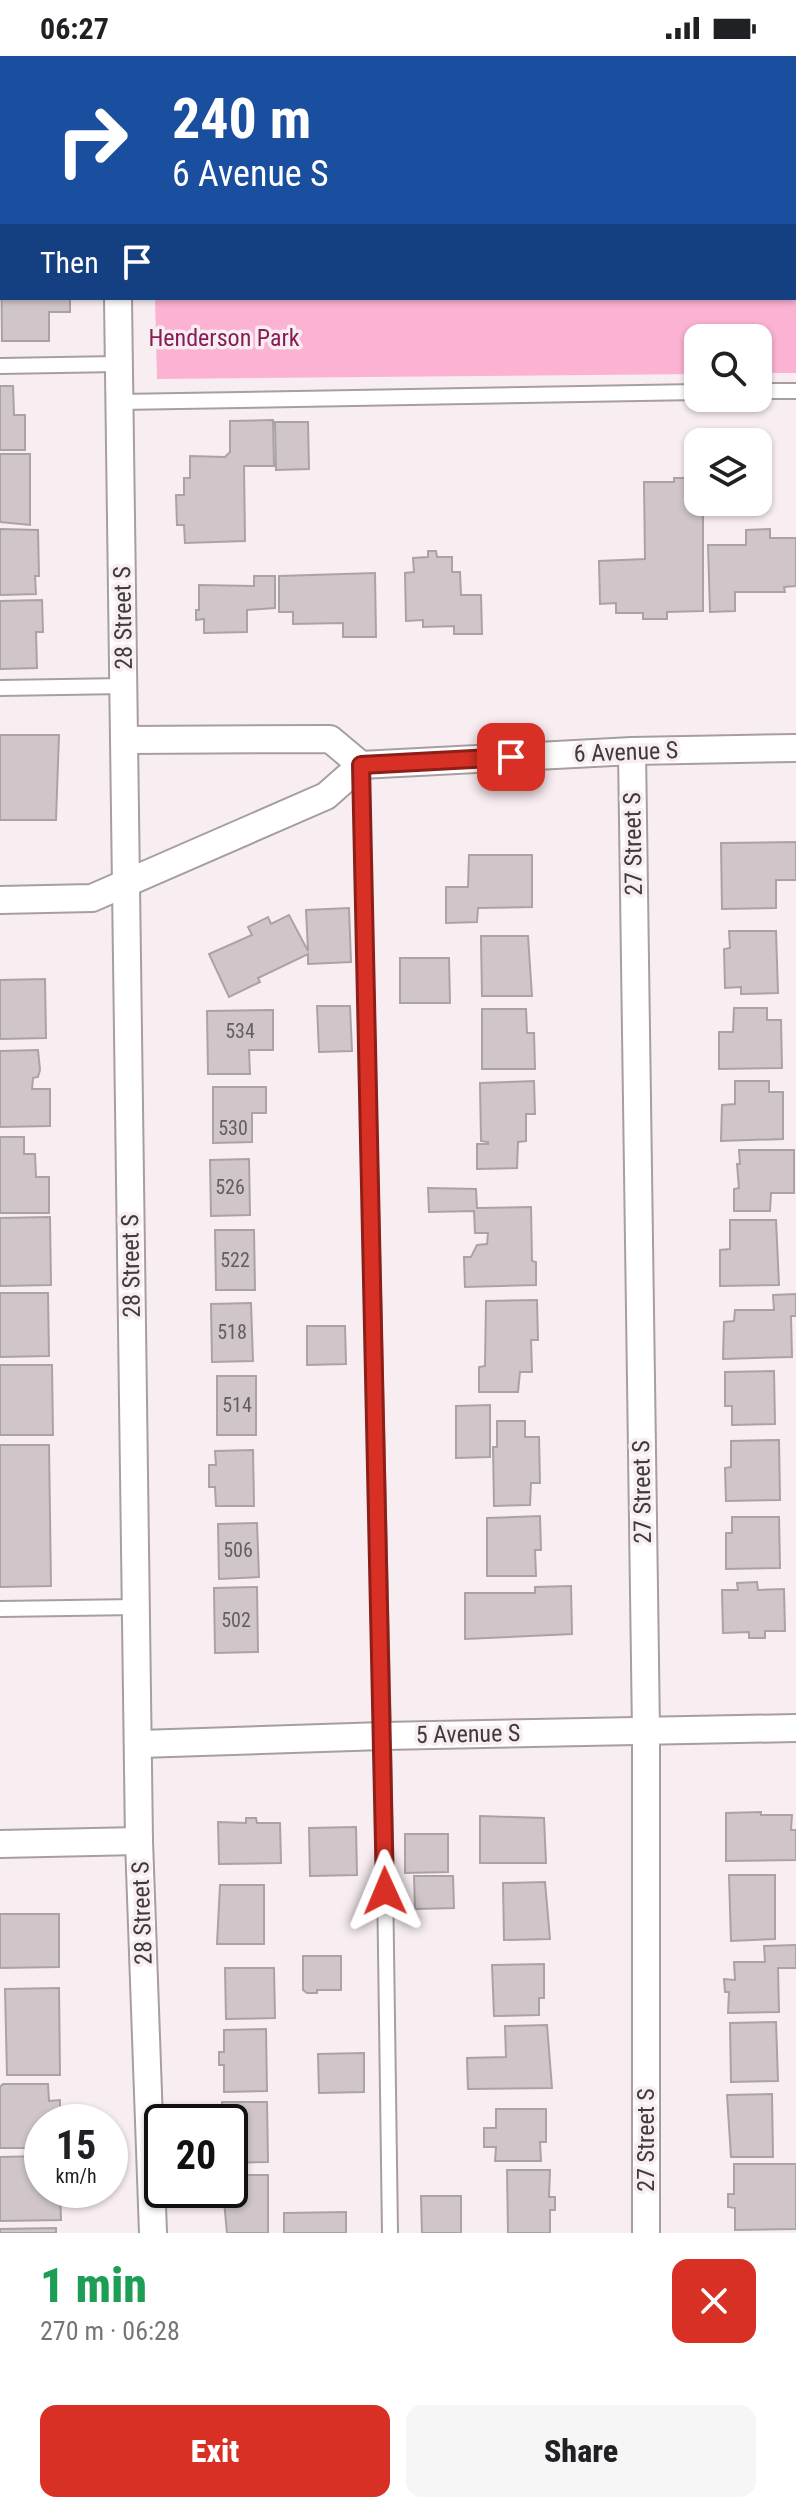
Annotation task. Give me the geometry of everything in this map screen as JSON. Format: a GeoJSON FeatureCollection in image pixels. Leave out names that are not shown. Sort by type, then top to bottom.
{"type":"FeatureCollection","features":[{"type":"Feature","properties":{"kind":"street","name":"28 Street S"},"geometry":{"type":"LineString","coordinates":[[118,300],[139,1841],[153,2233]]}},
{"type":"Feature","properties":{"kind":"street"},"geometry":{"type":"LineString","coordinates":[[0,900],[92,898],[326,796],[361,765],[330,739],[125,740]]}},
{"type":"Feature","properties":{"kind":"street","name":"6 Avenue S"},"geometry":{"type":"LineString","coordinates":[[361,765],[632,751],[796,748]]}},
{"type":"Feature","properties":{"kind":"street","name":"27 Street S"},"geometry":{"type":"LineString","coordinates":[[632,751],[646,1731],[646,2233]]}},
{"type":"Feature","properties":{"kind":"street","name":"5 Avenue S"},"geometry":{"type":"LineString","coordinates":[[140,1744],[796,1728]]}},
{"type":"Feature","properties":{"kind":"street"},"geometry":{"type":"LineString","coordinates":[[0,1844],[139,1841]]}},
{"type":"Feature","properties":{"kind":"lane"},"geometry":{"type":"LineString","coordinates":[[0,366],[118,364]]}},
{"type":"Feature","properties":{"kind":"lane"},"geometry":{"type":"LineString","coordinates":[[772,391],[796,391]]}},
{"type":"Feature","properties":{"kind":"lane"},"geometry":{"type":"LineString","coordinates":[[119,402],[684,392]]}},
{"type":"Feature","properties":{"kind":"lane"},"geometry":{"type":"LineString","coordinates":[[0,688],[124,686]]}},
{"type":"Feature","properties":{"kind":"lane"},"geometry":{"type":"LineString","coordinates":[[361,765],[383,1736],[390,2233]]}},
{"type":"Feature","properties":{"kind":"lane"},"geometry":{"type":"LineString","coordinates":[[0,1609],[136,1607]]}},
{"type":"Feature","properties":{"kind":"green space","name":"Henderson Park"},"geometry":{"type":"Polygon","coordinates":[[[155,300],[796,300],[796,373],[772,373],[772,324],[684,324],[684,374],[157,379],[155,300]]]}},
{"type":"Feature","properties":{"kind":"building"},"geometry":{"type":"Polygon","coordinates":[[[2,300],[70,300],[70,312],[49,312],[49,341],[2,341],[2,300]]]}},
{"type":"Feature","properties":{"kind":"building"},"geometry":{"type":"Polygon","coordinates":[[[0,386],[13,386],[14,415],[25,415],[25,450],[0,450],[0,386]]]}},
{"type":"Feature","properties":{"kind":"building"},"geometry":{"type":"Polygon","coordinates":[[[273,420],[274,466],[244,466],[245,541],[185,543],[184,525],[177,525],[176,495],[184,495],[184,478],[190,478],[190,456],[225,457],[230,452],[230,421],[273,420]]]}},
{"type":"Feature","properties":{"kind":"building"},"geometry":{"type":"Polygon","coordinates":[[[275,422],[308,422],[309,469],[276,470],[275,422]]]}},
{"type":"Feature","properties":{"kind":"building"},"geometry":{"type":"Polygon","coordinates":[[[0,454],[30,454],[30,525],[0,522],[0,454]]]}},
{"type":"Feature","properties":{"kind":"building"},"geometry":{"type":"Polygon","coordinates":[[[674,478],[684,478],[684,516],[703,516],[703,611],[667,612],[667,619],[643,619],[643,613],[616,613],[616,603],[600,604],[599,561],[645,559],[644,482],[674,482],[674,478]]]}},
{"type":"Feature","properties":{"kind":"building"},"geometry":{"type":"Polygon","coordinates":[[[0,529],[38,530],[39,576],[35,576],[36,594],[0,595],[0,529]]]}},
{"type":"Feature","properties":{"kind":"building"},"geometry":{"type":"Polygon","coordinates":[[[770,529],[770,538],[796,538],[796,586],[784,587],[785,592],[735,592],[735,611],[710,612],[708,545],[746,545],[746,530],[770,529]]]}},
{"type":"Feature","properties":{"kind":"building"},"geometry":{"type":"Polygon","coordinates":[[[428,551],[436,551],[437,557],[452,557],[452,572],[460,572],[461,595],[481,595],[482,634],[454,634],[454,626],[423,627],[423,620],[406,621],[405,573],[414,572],[413,558],[428,557],[428,551]]]}},
{"type":"Feature","properties":{"kind":"building"},"geometry":{"type":"Polygon","coordinates":[[[375,573],[376,637],[343,637],[343,623],[293,624],[293,612],[279,612],[279,576],[375,573]]]}},
{"type":"Feature","properties":{"kind":"building"},"geometry":{"type":"Polygon","coordinates":[[[254,576],[275,576],[275,608],[247,610],[247,632],[204,633],[204,619],[196,620],[199,585],[254,586],[254,576]]]}},
{"type":"Feature","properties":{"kind":"building"},"geometry":{"type":"Polygon","coordinates":[[[42,600],[43,632],[36,632],[37,668],[0,669],[0,601],[42,600]]]}},
{"type":"Feature","properties":{"kind":"building"},"geometry":{"type":"Polygon","coordinates":[[[0,735],[59,735],[56,820],[0,820],[0,735]]]}},
{"type":"Feature","properties":{"kind":"building"},"geometry":{"type":"Polygon","coordinates":[[[796,842],[796,880],[776,880],[776,908],[722,909],[721,843],[796,842]]]}},
{"type":"Feature","properties":{"kind":"building"},"geometry":{"type":"Polygon","coordinates":[[[469,855],[532,855],[532,907],[478,908],[477,922],[446,923],[446,887],[468,887],[469,855]]]}},
{"type":"Feature","properties":{"kind":"building"},"geometry":{"type":"Polygon","coordinates":[[[349,908],[351,962],[308,964],[308,954],[258,978],[260,982],[229,997],[209,954],[252,935],[248,927],[268,917],[271,924],[289,915],[308,951],[306,910],[349,908]]]}},
{"type":"Feature","properties":{"kind":"building"},"geometry":{"type":"Polygon","coordinates":[[[729,931],[776,931],[778,993],[741,994],[741,987],[725,988],[724,949],[730,948],[729,931]]]}},
{"type":"Feature","properties":{"kind":"building"},"geometry":{"type":"Polygon","coordinates":[[[481,936],[528,936],[532,996],[482,996],[481,936]]]}},
{"type":"Feature","properties":{"kind":"building"},"geometry":{"type":"Polygon","coordinates":[[[400,958],[449,958],[450,1003],[400,1003],[400,958]]]}},
{"type":"Feature","properties":{"kind":"building"},"geometry":{"type":"Polygon","coordinates":[[[45,979],[46,1038],[0,1039],[0,980],[45,979]]]}},
{"type":"Feature","properties":{"kind":"building"},"geometry":{"type":"Polygon","coordinates":[[[317,1006],[350,1006],[352,1051],[319,1052],[317,1006]]]}},
{"type":"Feature","properties":{"kind":"building"},"geometry":{"type":"Polygon","coordinates":[[[734,1008],[767,1008],[767,1020],[781,1020],[782,1068],[719,1069],[719,1032],[733,1032],[734,1008]]]}},
{"type":"Feature","properties":{"kind":"building"},"geometry":{"type":"Polygon","coordinates":[[[482,1009],[526,1009],[527,1033],[534,1033],[535,1069],[482,1069],[482,1009]]]}},
{"type":"Feature","properties":{"kind":"building"},"geometry":{"type":"Polygon","coordinates":[[[273,1010],[273,1050],[249,1050],[250,1074],[208,1074],[207,1011],[273,1010]]]}},
{"type":"Feature","properties":{"kind":"building"},"geometry":{"type":"Polygon","coordinates":[[[38,1050],[40,1070],[38,1077],[33,1078],[32,1089],[50,1089],[50,1126],[0,1127],[0,1051],[38,1050]]]}},
{"type":"Feature","properties":{"kind":"building"},"geometry":{"type":"Polygon","coordinates":[[[534,1081],[535,1114],[526,1114],[526,1141],[518,1142],[517,1168],[477,1169],[477,1144],[488,1144],[481,1141],[480,1083],[534,1081]]]}},
{"type":"Feature","properties":{"kind":"building"},"geometry":{"type":"Polygon","coordinates":[[[735,1081],[769,1081],[769,1092],[783,1092],[783,1139],[721,1141],[722,1105],[735,1104],[735,1081]]]}},
{"type":"Feature","properties":{"kind":"building"},"geometry":{"type":"Polygon","coordinates":[[[213,1087],[266,1087],[266,1113],[252,1113],[252,1142],[213,1143],[213,1087]]]}},
{"type":"Feature","properties":{"kind":"building"},"geometry":{"type":"Polygon","coordinates":[[[0,1137],[24,1137],[24,1154],[35,1154],[36,1177],[49,1177],[49,1213],[0,1213],[0,1137]]]}},
{"type":"Feature","properties":{"kind":"building"},"geometry":{"type":"Polygon","coordinates":[[[739,1150],[794,1150],[794,1193],[771,1193],[770,1211],[734,1211],[734,1189],[739,1188],[739,1150]]]}},
{"type":"Feature","properties":{"kind":"building"},"geometry":{"type":"Polygon","coordinates":[[[249,1159],[250,1215],[211,1216],[210,1160],[249,1159]]]}},
{"type":"Feature","properties":{"kind":"building"},"geometry":{"type":"Polygon","coordinates":[[[428,1188],[476,1189],[477,1208],[531,1207],[532,1261],[536,1262],[536,1285],[465,1287],[464,1257],[471,1257],[477,1245],[487,1244],[488,1233],[475,1233],[474,1211],[429,1212],[428,1188]]]}},
{"type":"Feature","properties":{"kind":"building"},"geometry":{"type":"Polygon","coordinates":[[[50,1217],[51,1285],[0,1286],[0,1218],[50,1217]]]}},
{"type":"Feature","properties":{"kind":"building"},"geometry":{"type":"Polygon","coordinates":[[[730,1220],[776,1220],[779,1285],[720,1286],[720,1250],[730,1249],[730,1220]]]}},
{"type":"Feature","properties":{"kind":"building"},"geometry":{"type":"Polygon","coordinates":[[[215,1230],[254,1230],[255,1290],[216,1290],[215,1230]]]}},
{"type":"Feature","properties":{"kind":"building"},"geometry":{"type":"Polygon","coordinates":[[[0,1293],[48,1293],[49,1356],[0,1357],[0,1293]]]}},
{"type":"Feature","properties":{"kind":"building"},"geometry":{"type":"Polygon","coordinates":[[[796,1294],[796,1316],[791,1316],[792,1357],[723,1359],[724,1322],[734,1321],[735,1310],[774,1310],[773,1295],[796,1294]]]}},
{"type":"Feature","properties":{"kind":"building"},"geometry":{"type":"Polygon","coordinates":[[[537,1300],[538,1340],[531,1340],[532,1372],[520,1372],[518,1392],[479,1392],[479,1367],[485,1366],[486,1301],[537,1300]]]}},
{"type":"Feature","properties":{"kind":"building"},"geometry":{"type":"Polygon","coordinates":[[[251,1303],[253,1361],[212,1362],[211,1304],[251,1303]]]}},
{"type":"Feature","properties":{"kind":"building"},"geometry":{"type":"Polygon","coordinates":[[[307,1326],[345,1326],[346,1364],[307,1365],[307,1326]]]}},
{"type":"Feature","properties":{"kind":"building"},"geometry":{"type":"Polygon","coordinates":[[[0,1365],[52,1365],[53,1435],[0,1435],[0,1365]]]}},
{"type":"Feature","properties":{"kind":"building"},"geometry":{"type":"Polygon","coordinates":[[[774,1371],[775,1424],[732,1425],[732,1406],[725,1406],[725,1372],[774,1371]]]}},
{"type":"Feature","properties":{"kind":"building"},"geometry":{"type":"Polygon","coordinates":[[[217,1376],[256,1376],[256,1435],[217,1435],[217,1376]]]}},
{"type":"Feature","properties":{"kind":"building"},"geometry":{"type":"Polygon","coordinates":[[[490,1405],[490,1457],[456,1458],[456,1406],[490,1405]]]}},
{"type":"Feature","properties":{"kind":"building"},"geometry":{"type":"Polygon","coordinates":[[[497,1421],[525,1421],[525,1437],[539,1437],[540,1483],[531,1483],[530,1505],[494,1506],[493,1447],[497,1447],[497,1421]]]}},
{"type":"Feature","properties":{"kind":"building"},"geometry":{"type":"Polygon","coordinates":[[[779,1440],[780,1500],[726,1501],[725,1468],[731,1467],[731,1441],[779,1440]]]}},
{"type":"Feature","properties":{"kind":"building"},"geometry":{"type":"Polygon","coordinates":[[[0,1445],[49,1445],[51,1586],[0,1587],[0,1445]]]}},
{"type":"Feature","properties":{"kind":"building"},"geometry":{"type":"Polygon","coordinates":[[[253,1450],[254,1506],[216,1506],[215,1487],[209,1487],[209,1465],[216,1465],[215,1451],[253,1450]]]}},
{"type":"Feature","properties":{"kind":"building"},"geometry":{"type":"Polygon","coordinates":[[[540,1516],[541,1550],[535,1550],[536,1576],[487,1576],[487,1518],[540,1516]]]}},
{"type":"Feature","properties":{"kind":"building"},"geometry":{"type":"Polygon","coordinates":[[[732,1517],[779,1517],[780,1568],[726,1569],[726,1533],[732,1533],[732,1517]]]}},
{"type":"Feature","properties":{"kind":"building"},"geometry":{"type":"Polygon","coordinates":[[[257,1523],[259,1577],[219,1579],[218,1524],[257,1523]]]}},
{"type":"Feature","properties":{"kind":"building"},"geometry":{"type":"Polygon","coordinates":[[[757,1582],[758,1590],[784,1589],[785,1631],[765,1631],[765,1638],[749,1638],[749,1632],[723,1633],[722,1590],[738,1590],[737,1583],[757,1582]]]}},
{"type":"Feature","properties":{"kind":"building"},"geometry":{"type":"Polygon","coordinates":[[[571,1586],[572,1634],[465,1639],[465,1593],[535,1593],[535,1587],[571,1586]]]}},
{"type":"Feature","properties":{"kind":"building"},"geometry":{"type":"Polygon","coordinates":[[[257,1587],[258,1652],[215,1653],[214,1588],[257,1587]]]}},
{"type":"Feature","properties":{"kind":"building"},"geometry":{"type":"Polygon","coordinates":[[[761,1812],[761,1815],[792,1815],[791,1830],[796,1830],[796,1860],[726,1861],[726,1813],[761,1812]]]}},
{"type":"Feature","properties":{"kind":"building"},"geometry":{"type":"Polygon","coordinates":[[[480,1816],[544,1818],[546,1863],[480,1863],[480,1816]]]}},
{"type":"Feature","properties":{"kind":"building"},"geometry":{"type":"Polygon","coordinates":[[[246,1818],[256,1818],[257,1823],[280,1823],[281,1863],[219,1864],[218,1822],[246,1823],[246,1818]]]}},
{"type":"Feature","properties":{"kind":"building"},"geometry":{"type":"Polygon","coordinates":[[[356,1827],[357,1875],[310,1876],[309,1828],[356,1827]]]}},
{"type":"Feature","properties":{"kind":"building"},"geometry":{"type":"Polygon","coordinates":[[[405,1834],[448,1834],[448,1872],[405,1873],[405,1834]]]}},
{"type":"Feature","properties":{"kind":"building"},"geometry":{"type":"Polygon","coordinates":[[[729,1875],[775,1875],[775,1939],[731,1941],[729,1875]]]}},
{"type":"Feature","properties":{"kind":"building"},"geometry":{"type":"Polygon","coordinates":[[[414,1876],[453,1876],[454,1908],[415,1909],[414,1876]]]}},
{"type":"Feature","properties":{"kind":"building"},"geometry":{"type":"Polygon","coordinates":[[[545,1882],[550,1939],[504,1940],[503,1883],[545,1882]]]}},
{"type":"Feature","properties":{"kind":"building"},"geometry":{"type":"Polygon","coordinates":[[[220,1885],[264,1885],[264,1944],[217,1944],[220,1885]]]}},
{"type":"Feature","properties":{"kind":"building"},"geometry":{"type":"Polygon","coordinates":[[[0,1914],[59,1914],[59,1967],[0,1968],[0,1914]]]}},
{"type":"Feature","properties":{"kind":"building"},"geometry":{"type":"Polygon","coordinates":[[[796,1945],[796,1968],[778,1968],[779,2012],[728,2013],[729,1992],[725,1992],[724,1979],[735,1980],[734,1962],[765,1962],[764,1946],[796,1945]]]}},
{"type":"Feature","properties":{"kind":"building"},"geometry":{"type":"Polygon","coordinates":[[[303,1956],[341,1956],[341,1990],[307,1993],[303,1990],[303,1956]]]}},
{"type":"Feature","properties":{"kind":"building"},"geometry":{"type":"Polygon","coordinates":[[[544,1964],[544,1998],[539,1998],[539,2015],[494,2016],[492,1965],[544,1964]]]}},
{"type":"Feature","properties":{"kind":"building"},"geometry":{"type":"Polygon","coordinates":[[[225,1968],[274,1968],[275,2018],[226,2019],[225,1968]]]}},
{"type":"Feature","properties":{"kind":"building"},"geometry":{"type":"Polygon","coordinates":[[[59,1988],[60,2075],[7,2075],[5,1989],[59,1988]]]}},
{"type":"Feature","properties":{"kind":"building"},"geometry":{"type":"Polygon","coordinates":[[[776,2022],[778,2081],[731,2082],[730,2023],[776,2022]]]}},
{"type":"Feature","properties":{"kind":"building"},"geometry":{"type":"Polygon","coordinates":[[[547,2025],[552,2088],[468,2089],[467,2058],[506,2057],[505,2026],[547,2025]]]}},
{"type":"Feature","properties":{"kind":"building"},"geometry":{"type":"Polygon","coordinates":[[[266,2029],[267,2091],[224,2092],[224,2065],[219,2065],[219,2052],[224,2052],[224,2030],[266,2029]]]}},
{"type":"Feature","properties":{"kind":"building"},"geometry":{"type":"Polygon","coordinates":[[[364,2053],[364,2092],[319,2093],[318,2054],[364,2053]]]}},
{"type":"Feature","properties":{"kind":"building"},"geometry":{"type":"Polygon","coordinates":[[[3,2084],[48,2084],[49,2101],[60,2100],[60,2104],[24,2104],[24,2148],[0,2148],[0,2087],[3,2084]]]}},
{"type":"Feature","properties":{"kind":"building"},"geometry":{"type":"Polygon","coordinates":[[[772,2094],[773,2157],[731,2157],[727,2095],[772,2094]]]}},
{"type":"Feature","properties":{"kind":"building"},"geometry":{"type":"Polygon","coordinates":[[[267,2102],[268,2162],[248,2163],[248,2104],[222,2104],[267,2102]]]}},
{"type":"Feature","properties":{"kind":"building"},"geometry":{"type":"Polygon","coordinates":[[[496,2109],[546,2109],[546,2142],[540,2142],[541,2161],[495,2161],[496,2147],[484,2147],[484,2128],[496,2128],[496,2109]]]}},
{"type":"Feature","properties":{"kind":"building"},"geometry":{"type":"Polygon","coordinates":[[[24,2156],[24,2208],[61,2208],[61,2220],[0,2221],[0,2157],[24,2156]]]}},
{"type":"Feature","properties":{"kind":"building"},"geometry":{"type":"Polygon","coordinates":[[[734,2164],[796,2164],[796,2229],[735,2230],[735,2208],[728,2207],[728,2194],[734,2194],[734,2164]]]}},
{"type":"Feature","properties":{"kind":"building"},"geometry":{"type":"Polygon","coordinates":[[[507,2170],[550,2170],[549,2197],[555,2197],[555,2210],[550,2210],[550,2233],[508,2233],[507,2170]]]}},
{"type":"Feature","properties":{"kind":"building"},"geometry":{"type":"Polygon","coordinates":[[[248,2175],[268,2175],[268,2233],[227,2233],[225,2208],[248,2208],[248,2175]]]}},
{"type":"Feature","properties":{"kind":"building"},"geometry":{"type":"Polygon","coordinates":[[[421,2196],[461,2196],[461,2233],[422,2233],[421,2196]]]}},
{"type":"Feature","properties":{"kind":"building"},"geometry":{"type":"Polygon","coordinates":[[[346,2212],[346,2233],[284,2233],[284,2213],[346,2212]]]}},
{"type":"Feature","properties":{"kind":"building"},"geometry":{"type":"Polygon","coordinates":[[[56,2228],[56,2233],[0,2233],[0,2229],[56,2228]]]}},
{"type":"Feature","properties":{"kind":"route"},"geometry":{"type":"LineString","coordinates":[[385,1891],[361,765],[511,757]]}}]}
